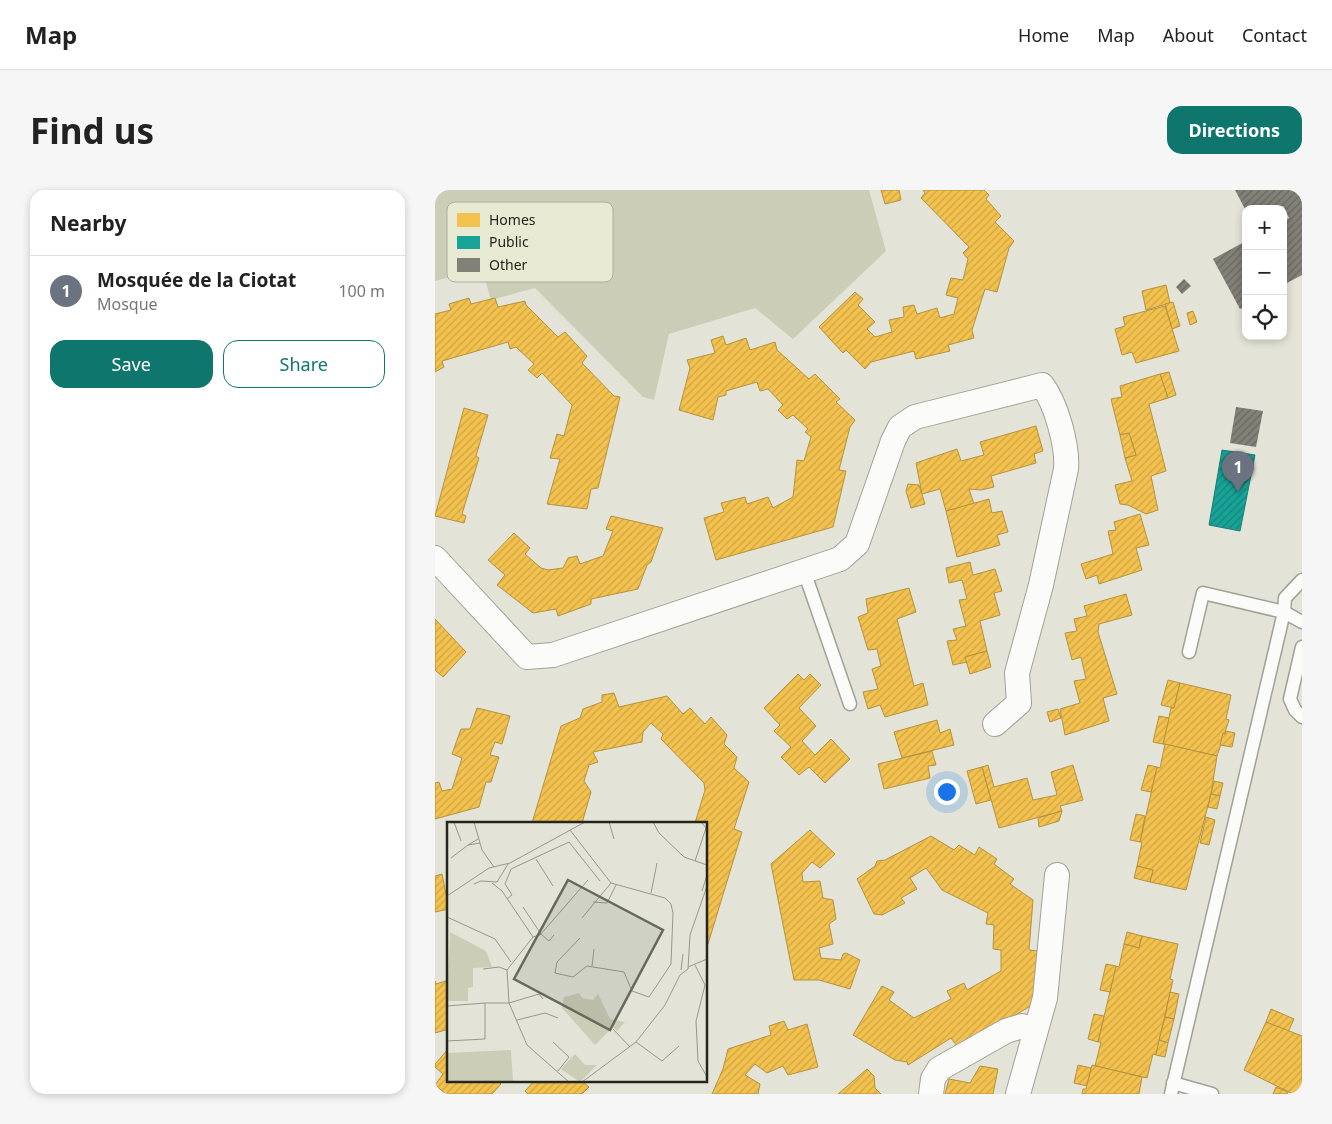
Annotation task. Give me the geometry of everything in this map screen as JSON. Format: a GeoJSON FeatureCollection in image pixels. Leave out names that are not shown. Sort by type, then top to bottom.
{"type":"FeatureCollection","features":[{"type":"Feature","properties":{"kind":"street"},"geometry":{"type":"LineString","coordinates":[[435,558],[527,657],[553,655],[840,559],[857,544],[893,441],[900,427],[915,417],[1042,385],[1053,404],[1067,456],[1066,470],[1041,585],[1017,673],[1019,703],[995,724]]}},
{"type":"Feature","properties":{"kind":"street"},"geometry":{"type":"LineString","coordinates":[[1018,1094],[1045,998],[1057,875]]}},
{"type":"Feature","properties":{"kind":"street"},"geometry":{"type":"LineString","coordinates":[[931,1094],[933,1079],[939,1069],[1007,1030],[1022,1026],[1035,1032]]}},
{"type":"Feature","properties":{"kind":"lane"},"geometry":{"type":"LineString","coordinates":[[805,571],[850,704]]}},
{"type":"Feature","properties":{"kind":"lane"},"geometry":{"type":"LineString","coordinates":[[1212,1094],[1172,1089],[1284,612],[1285,598],[1302,580]]}},
{"type":"Feature","properties":{"kind":"lane"},"geometry":{"type":"LineString","coordinates":[[1189,652],[1203,593],[1284,612],[1302,622]]}},
{"type":"Feature","properties":{"kind":"lane"},"geometry":{"type":"LineString","coordinates":[[1302,647],[1290,699],[1295,710],[1302,717]]}},
{"type":"Feature","properties":{"kind":"green space"},"geometry":{"type":"Polygon","coordinates":[[[437,190],[869,190],[886,251],[793,339],[755,308],[669,334],[654,400],[643,397],[535,288],[491,300],[486,282],[613,282],[613,202],[447,202],[447,278],[435,281],[435,197],[437,190]]]}},
{"type":"Feature","properties":{"kind":"building: Homes"},"geometry":{"type":"Polygon","coordinates":[[[881,190],[899,190],[901,200],[885,204],[881,190]]]}},
{"type":"Feature","properties":{"kind":"building: Homes"},"geometry":{"type":"Polygon","coordinates":[[[923,190],[984,190],[989,195],[986,199],[1001,216],[995,222],[1014,241],[1009,248],[997,292],[985,289],[972,330],[974,338],[948,345],[950,351],[916,359],[914,351],[871,362],[865,369],[846,350],[843,353],[819,327],[855,292],[863,299],[858,305],[875,322],[867,329],[875,337],[892,332],[889,320],[904,317],[903,307],[914,305],[917,314],[937,308],[940,318],[954,314],[958,298],[946,295],[951,278],[963,280],[968,259],[963,253],[969,247],[921,198],[925,193],[923,190]]]}},
{"type":"Feature","properties":{"kind":"building: Homes"},"geometry":{"type":"Polygon","coordinates":[[[1166,285],[1170,303],[1146,310],[1142,291],[1166,285]]]}},
{"type":"Feature","properties":{"kind":"building: Homes"},"geometry":{"type":"Polygon","coordinates":[[[469,298],[471,304],[495,298],[498,307],[525,301],[526,305],[558,337],[565,332],[587,356],[582,363],[614,396],[620,397],[598,488],[591,489],[587,509],[547,504],[560,459],[550,458],[557,434],[564,436],[572,405],[542,373],[537,378],[528,370],[534,364],[516,347],[510,349],[508,342],[442,361],[444,367],[435,372],[435,314],[451,310],[449,304],[469,298]]]}},
{"type":"Feature","properties":{"kind":"building: Homes"},"geometry":{"type":"Polygon","coordinates":[[[1173,302],[1180,326],[1172,329],[1165,304],[1173,302]]]}},
{"type":"Feature","properties":{"kind":"building: Homes"},"geometry":{"type":"Polygon","coordinates":[[[1165,306],[1179,351],[1136,363],[1132,352],[1122,355],[1115,329],[1125,326],[1123,317],[1165,306]]]}},
{"type":"Feature","properties":{"kind":"building: Homes"},"geometry":{"type":"Polygon","coordinates":[[[1193,311],[1197,322],[1190,325],[1187,313],[1193,311]]]}},
{"type":"Feature","properties":{"kind":"building: Homes"},"geometry":{"type":"Polygon","coordinates":[[[723,336],[726,345],[746,338],[750,350],[775,342],[777,350],[809,379],[815,374],[840,399],[836,402],[855,420],[850,427],[839,470],[846,471],[833,527],[716,560],[704,518],[724,512],[721,503],[745,497],[747,504],[768,497],[773,508],[793,497],[797,460],[804,461],[811,437],[805,432],[808,429],[793,415],[787,419],[778,410],[783,405],[768,389],[760,391],[757,382],[726,391],[726,395],[718,397],[713,420],[679,410],[690,368],[687,360],[715,353],[711,340],[723,336]]]}},
{"type":"Feature","properties":{"kind":"building: Homes"},"geometry":{"type":"Polygon","coordinates":[[[1169,372],[1176,395],[1168,398],[1160,374],[1169,372]]]}},
{"type":"Feature","properties":{"kind":"building: Homes"},"geometry":{"type":"Polygon","coordinates":[[[1160,374],[1168,398],[1149,404],[1166,471],[1151,476],[1158,510],[1146,514],[1128,505],[1120,504],[1115,485],[1132,481],[1125,458],[1136,455],[1129,433],[1120,435],[1111,399],[1122,397],[1120,386],[1160,374]]]}},
{"type":"Feature","properties":{"kind":"building: Homes"},"geometry":{"type":"Polygon","coordinates":[[[464,408],[488,415],[476,456],[479,458],[462,514],[466,516],[464,523],[435,516],[464,408]]]}},
{"type":"Feature","properties":{"kind":"building: Homes"},"geometry":{"type":"Polygon","coordinates":[[[1036,426],[1043,451],[1034,454],[1036,463],[991,476],[994,487],[981,490],[969,489],[974,504],[946,511],[940,489],[922,494],[916,463],[957,449],[961,461],[984,455],[980,442],[1036,426]]]}},
{"type":"Feature","properties":{"kind":"building: Homes"},"geometry":{"type":"Polygon","coordinates":[[[1129,433],[1136,455],[1125,458],[1120,435],[1129,433]]]}},
{"type":"Feature","properties":{"kind":"building: Homes"},"geometry":{"type":"Polygon","coordinates":[[[908,484],[919,485],[925,504],[911,508],[906,491],[908,484]]]}},
{"type":"Feature","properties":{"kind":"building: Homes"},"geometry":{"type":"Polygon","coordinates":[[[989,499],[992,513],[1002,511],[1008,532],[997,535],[1000,545],[957,557],[946,511],[989,499]]]}},
{"type":"Feature","properties":{"kind":"building: Homes"},"geometry":{"type":"Polygon","coordinates":[[[1140,514],[1149,545],[1136,548],[1142,570],[1099,584],[1097,575],[1086,579],[1081,564],[1113,554],[1108,531],[1116,530],[1114,522],[1140,514]]]}},
{"type":"Feature","properties":{"kind":"building: Homes"},"geometry":{"type":"Polygon","coordinates":[[[611,516],[663,528],[651,562],[647,565],[638,589],[591,599],[591,604],[558,616],[556,609],[533,613],[497,585],[505,575],[488,560],[514,533],[530,548],[525,554],[541,568],[548,570],[563,568],[568,558],[577,556],[580,564],[603,556],[613,531],[606,529],[611,516]]]}},
{"type":"Feature","properties":{"kind":"building: Homes"},"geometry":{"type":"Polygon","coordinates":[[[970,562],[973,575],[995,569],[1002,591],[994,593],[1000,615],[980,621],[987,651],[965,657],[967,662],[953,665],[947,641],[957,640],[953,629],[966,626],[959,600],[967,599],[962,580],[949,583],[946,568],[970,562]]]}},
{"type":"Feature","properties":{"kind":"building: Homes"},"geometry":{"type":"Polygon","coordinates":[[[909,588],[916,612],[897,619],[914,686],[923,683],[928,705],[885,717],[880,705],[868,709],[863,692],[878,689],[872,669],[881,666],[877,649],[868,650],[858,617],[868,613],[866,599],[909,588]]]}},
{"type":"Feature","properties":{"kind":"building: Homes"},"geometry":{"type":"Polygon","coordinates":[[[1126,594],[1132,615],[1099,624],[1098,632],[1117,694],[1103,698],[1109,721],[1065,735],[1060,709],[1080,703],[1074,681],[1086,679],[1081,657],[1072,660],[1065,633],[1077,631],[1074,619],[1087,616],[1084,606],[1126,594]]]}},
{"type":"Feature","properties":{"kind":"building: Homes"},"geometry":{"type":"Polygon","coordinates":[[[435,619],[466,652],[443,677],[435,670],[435,619]]]}},
{"type":"Feature","properties":{"kind":"building: Homes"},"geometry":{"type":"Polygon","coordinates":[[[987,651],[991,667],[970,674],[965,657],[987,651]]]}},
{"type":"Feature","properties":{"kind":"building: Homes"},"geometry":{"type":"Polygon","coordinates":[[[798,674],[804,680],[810,674],[821,685],[799,708],[816,726],[802,741],[815,755],[831,739],[850,759],[825,783],[809,767],[799,775],[781,757],[791,747],[774,731],[780,725],[764,708],[798,674]]]}},
{"type":"Feature","properties":{"kind":"building: Homes"},"geometry":{"type":"Polygon","coordinates":[[[1168,680],[1180,683],[1174,708],[1161,705],[1168,680]]]}},
{"type":"Feature","properties":{"kind":"building: Homes"},"geometry":{"type":"Polygon","coordinates":[[[1180,683],[1231,695],[1226,719],[1229,720],[1217,756],[1163,744],[1171,708],[1174,708],[1180,683]]]}},
{"type":"Feature","properties":{"kind":"building: Homes"},"geometry":{"type":"Polygon","coordinates":[[[614,693],[619,707],[667,696],[683,714],[690,708],[705,724],[711,717],[727,735],[724,744],[737,757],[734,768],[749,782],[734,829],[742,832],[707,944],[707,822],[695,822],[705,790],[704,783],[661,739],[663,734],[651,723],[643,732],[642,742],[593,752],[598,762],[589,765],[584,781],[591,792],[582,822],[532,822],[561,726],[580,718],[583,709],[602,702],[602,695],[614,693]]]}},
{"type":"Feature","properties":{"kind":"building: Homes"},"geometry":{"type":"Polygon","coordinates":[[[477,708],[510,716],[502,744],[495,742],[490,755],[499,757],[491,782],[486,782],[479,807],[435,819],[435,783],[439,782],[442,791],[452,789],[462,758],[452,754],[461,729],[470,729],[477,708]]]}},
{"type":"Feature","properties":{"kind":"building: Homes"},"geometry":{"type":"Polygon","coordinates":[[[1058,709],[1061,718],[1050,722],[1047,712],[1058,709]]]}},
{"type":"Feature","properties":{"kind":"building: Homes"},"geometry":{"type":"Polygon","coordinates":[[[1159,716],[1169,718],[1163,744],[1153,742],[1159,716]]]}},
{"type":"Feature","properties":{"kind":"building: Homes"},"geometry":{"type":"Polygon","coordinates":[[[937,720],[940,733],[950,729],[954,745],[902,758],[894,732],[937,720]]]}},
{"type":"Feature","properties":{"kind":"building: Homes"},"geometry":{"type":"Polygon","coordinates":[[[1226,731],[1235,733],[1232,747],[1220,745],[1223,733],[1225,734],[1226,731]]]}},
{"type":"Feature","properties":{"kind":"building: Homes"},"geometry":{"type":"Polygon","coordinates":[[[1165,744],[1217,756],[1211,794],[1186,890],[1150,882],[1153,870],[1137,866],[1142,842],[1140,842],[1157,767],[1160,768],[1165,744]]]}},
{"type":"Feature","properties":{"kind":"building: Homes"},"geometry":{"type":"Polygon","coordinates":[[[932,751],[936,765],[928,766],[930,778],[884,789],[878,764],[932,751]]]}},
{"type":"Feature","properties":{"kind":"building: Homes"},"geometry":{"type":"Polygon","coordinates":[[[988,765],[994,787],[1027,778],[1033,800],[1057,795],[1051,772],[1073,765],[1083,800],[1060,806],[1062,811],[999,828],[982,767],[988,765]]]}},
{"type":"Feature","properties":{"kind":"building: Homes"},"geometry":{"type":"Polygon","coordinates":[[[1148,765],[1157,767],[1151,792],[1141,790],[1148,765]]]}},
{"type":"Feature","properties":{"kind":"building: Homes"},"geometry":{"type":"Polygon","coordinates":[[[982,767],[991,800],[976,804],[967,771],[982,767]]]}},
{"type":"Feature","properties":{"kind":"building: Homes"},"geometry":{"type":"Polygon","coordinates":[[[1214,781],[1223,783],[1220,796],[1211,794],[1214,781]]]}},
{"type":"Feature","properties":{"kind":"building: Homes"},"geometry":{"type":"Polygon","coordinates":[[[1211,794],[1220,796],[1217,809],[1208,807],[1211,794]]]}},
{"type":"Feature","properties":{"kind":"building: Homes"},"geometry":{"type":"Polygon","coordinates":[[[1062,811],[1059,821],[1039,827],[1038,818],[1062,811]]]}},
{"type":"Feature","properties":{"kind":"building: Homes"},"geometry":{"type":"Polygon","coordinates":[[[1136,814],[1145,816],[1140,842],[1130,840],[1136,814]]]}},
{"type":"Feature","properties":{"kind":"building: Homes"},"geometry":{"type":"Polygon","coordinates":[[[1206,817],[1215,820],[1209,845],[1200,843],[1206,817]]]}},
{"type":"Feature","properties":{"kind":"building: Homes"},"geometry":{"type":"Polygon","coordinates":[[[810,830],[835,854],[820,868],[812,862],[802,873],[803,882],[820,881],[823,898],[833,900],[836,919],[829,924],[833,944],[819,948],[821,958],[841,960],[843,954],[846,953],[860,960],[850,989],[819,980],[794,980],[771,864],[810,830]]]}},
{"type":"Feature","properties":{"kind":"building: Homes"},"geometry":{"type":"Polygon","coordinates":[[[931,836],[954,850],[959,845],[975,855],[979,847],[997,859],[994,864],[1014,879],[1010,884],[1033,900],[1029,950],[1039,951],[1037,1002],[959,1049],[951,1038],[908,1065],[907,1062],[895,1060],[853,1035],[882,986],[894,992],[889,1000],[914,1018],[951,999],[947,991],[964,983],[967,990],[1001,971],[1001,950],[993,949],[994,925],[986,924],[988,913],[942,890],[926,868],[910,878],[917,889],[901,898],[905,903],[882,915],[874,914],[857,879],[875,866],[877,861],[885,860],[931,836]]]}},
{"type":"Feature","properties":{"kind":"building: Homes"},"geometry":{"type":"Polygon","coordinates":[[[1137,866],[1153,870],[1150,882],[1134,878],[1137,866]]]}},
{"type":"Feature","properties":{"kind":"building: Homes"},"geometry":{"type":"Polygon","coordinates":[[[442,874],[447,909],[435,912],[435,876],[442,874]]]}},
{"type":"Feature","properties":{"kind":"building: Homes"},"geometry":{"type":"Polygon","coordinates":[[[1127,932],[1142,936],[1139,948],[1124,944],[1127,932]]]}},
{"type":"Feature","properties":{"kind":"building: Homes"},"geometry":{"type":"Polygon","coordinates":[[[1142,936],[1178,944],[1170,979],[1173,980],[1156,1055],[1153,1054],[1147,1078],[1095,1066],[1101,1042],[1098,1042],[1116,966],[1119,967],[1124,944],[1139,948],[1142,936]]]}},
{"type":"Feature","properties":{"kind":"building: Homes"},"geometry":{"type":"Polygon","coordinates":[[[1106,964],[1116,966],[1110,992],[1100,990],[1106,964]]]}},
{"type":"Feature","properties":{"kind":"building: Homes"},"geometry":{"type":"Polygon","coordinates":[[[435,981],[436,984],[447,981],[447,1030],[435,1033],[435,981]]]}},
{"type":"Feature","properties":{"kind":"building: Homes"},"geometry":{"type":"Polygon","coordinates":[[[1170,992],[1179,994],[1174,1019],[1165,1017],[1170,992]]]}},
{"type":"Feature","properties":{"kind":"building: Homes"},"geometry":{"type":"Polygon","coordinates":[[[1271,1009],[1294,1019],[1288,1032],[1266,1022],[1271,1009]]]}},
{"type":"Feature","properties":{"kind":"building: Homes"},"geometry":{"type":"Polygon","coordinates":[[[1094,1014],[1104,1016],[1098,1042],[1088,1039],[1094,1014]]]}},
{"type":"Feature","properties":{"kind":"building: Homes"},"geometry":{"type":"Polygon","coordinates":[[[1165,1017],[1174,1019],[1168,1043],[1159,1040],[1165,1017]]]}},
{"type":"Feature","properties":{"kind":"building: Homes"},"geometry":{"type":"Polygon","coordinates":[[[784,1021],[788,1030],[807,1024],[818,1067],[788,1075],[783,1066],[767,1073],[755,1064],[745,1075],[760,1084],[758,1094],[712,1094],[723,1069],[728,1049],[771,1035],[769,1026],[784,1021]]]}},
{"type":"Feature","properties":{"kind":"building: Homes"},"geometry":{"type":"Polygon","coordinates":[[[1266,1022],[1302,1036],[1302,1094],[1293,1094],[1244,1070],[1266,1022]]]}},
{"type":"Feature","properties":{"kind":"building: Homes"},"geometry":{"type":"Polygon","coordinates":[[[1159,1040],[1168,1043],[1165,1057],[1156,1055],[1159,1040]]]}},
{"type":"Feature","properties":{"kind":"building: Homes"},"geometry":{"type":"Polygon","coordinates":[[[447,1050],[447,1082],[499,1082],[501,1084],[492,1094],[446,1094],[435,1085],[443,1074],[435,1067],[435,1064],[447,1050]]]}},
{"type":"Feature","properties":{"kind":"building: Homes"},"geometry":{"type":"Polygon","coordinates":[[[1078,1065],[1091,1068],[1087,1086],[1074,1083],[1078,1065]]]}},
{"type":"Feature","properties":{"kind":"building: Homes"},"geometry":{"type":"Polygon","coordinates":[[[1092,1065],[1142,1077],[1139,1094],[1082,1094],[1083,1089],[1086,1089],[1092,1065]]]}},
{"type":"Feature","properties":{"kind":"building: Homes"},"geometry":{"type":"Polygon","coordinates":[[[980,1066],[998,1069],[993,1094],[945,1094],[949,1079],[970,1083],[980,1066]]]}},
{"type":"Feature","properties":{"kind":"building: Homes"},"geometry":{"type":"Polygon","coordinates":[[[867,1069],[874,1076],[875,1088],[881,1094],[838,1094],[867,1069]]]}},
{"type":"Feature","properties":{"kind":"building: Homes"},"geometry":{"type":"Polygon","coordinates":[[[533,1082],[583,1082],[589,1087],[582,1094],[528,1094],[525,1091],[533,1082]]]}},
{"type":"Feature","properties":{"kind":"building: Homes"},"geometry":{"type":"Polygon","coordinates":[[[1276,1087],[1288,1092],[1287,1094],[1273,1094],[1276,1087]]]}},
{"type":"Feature","properties":{"kind":"building: Public"},"geometry":{"type":"Polygon","coordinates":[[[1222,450],[1255,455],[1240,531],[1209,525],[1222,450]]]}},
{"type":"Feature","properties":{"kind":"building: Other"},"geometry":{"type":"Polygon","coordinates":[[[1235,190],[1296,190],[1302,201],[1302,275],[1287,283],[1287,219],[1289,218],[1287,205],[1243,205],[1235,190]]]}},
{"type":"Feature","properties":{"kind":"building: Other"},"geometry":{"type":"Polygon","coordinates":[[[1242,243],[1242,308],[1240,309],[1213,259],[1242,243]]]}},
{"type":"Feature","properties":{"kind":"building: Other"},"geometry":{"type":"Polygon","coordinates":[[[1184,279],[1191,286],[1182,294],[1176,287],[1184,279]]]}},
{"type":"Feature","properties":{"kind":"building: Other"},"geometry":{"type":"Polygon","coordinates":[[[1236,407],[1263,411],[1256,447],[1230,443],[1236,407]]]}},
{"type":"Feature","properties":{"kind":"place","name":"Mosquée de la Ciotat"},"geometry":{"type":"Point","coordinates":[1238,492]}}]}
